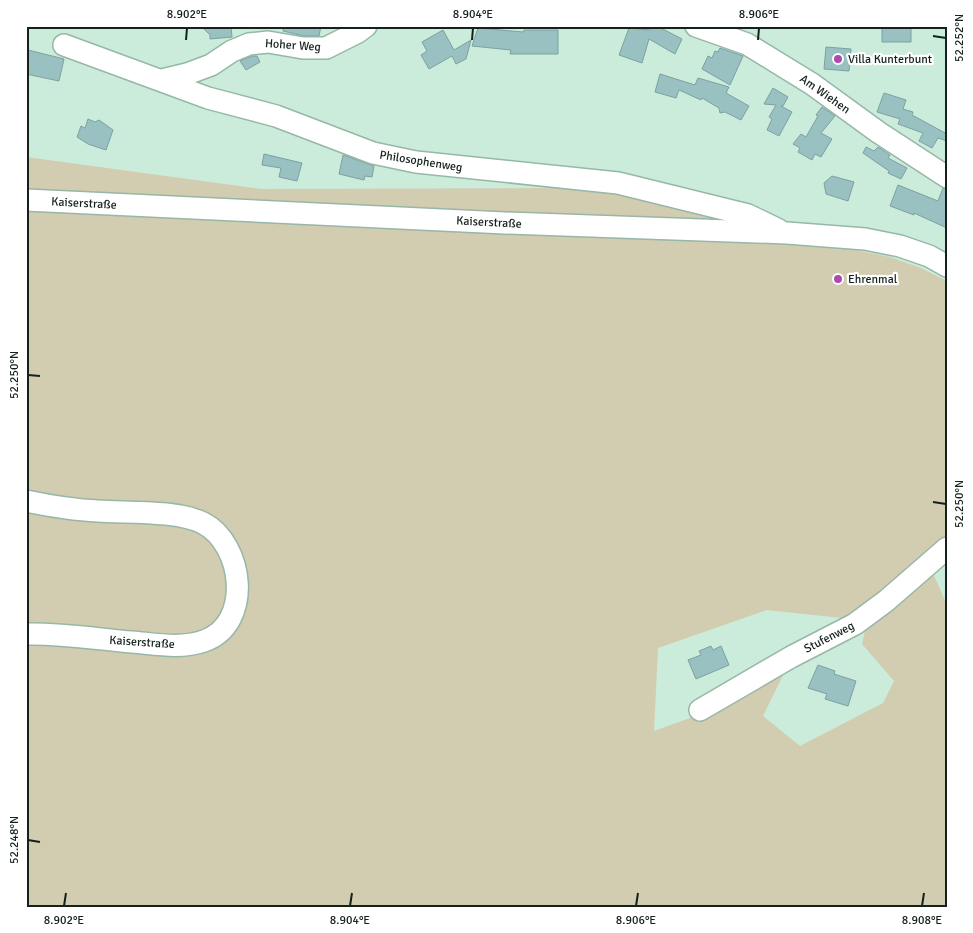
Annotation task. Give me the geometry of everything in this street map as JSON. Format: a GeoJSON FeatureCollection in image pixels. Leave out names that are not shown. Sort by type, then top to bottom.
{"type":"FeatureCollection","features":[{"type":"Feature","properties":{"kind":"street","name":"Hoher Weg"},"geometry":{"type":"LineString","coordinates":[[162,80],[187,74],[211,65],[232,51],[249,44],[268,42],[303,48],[326,48],[366,26]]}},
{"type":"Feature","properties":{"kind":"street","name":"Am Wiehen"},"geometry":{"type":"LineString","coordinates":[[696,26],[748,44],[812,84],[878,132],[947,177]]}},
{"type":"Feature","properties":{"kind":"street","name":"Philosophenweg"},"geometry":{"type":"LineString","coordinates":[[64,45],[208,98],[276,116],[373,153],[416,162],[618,183],[748,215],[787,234]]}},
{"type":"Feature","properties":{"kind":"street","name":"Kaiserstraße"},"geometry":{"type":"LineString","coordinates":[[26,200],[865,239],[891,244],[929,256],[947,266]]}},
{"type":"Feature","properties":{"kind":"street","name":"Kaiserstraße"},"geometry":{"type":"LineString","coordinates":[[26,500],[47,505],[95,511],[170,515],[203,523],[216,533],[225,544],[232,558],[238,595],[229,622],[219,633],[205,640],[186,645],[26,634]]}},
{"type":"Feature","properties":{"kind":"street","name":"Stufenweg"},"geometry":{"type":"LineString","coordinates":[[700,710],[791,656],[856,624],[947,548]]}},
{"type":"Feature","properties":{"kind":"shaded area"},"geometry":{"type":"Polygon","coordinates":[[[26,157],[262,189],[616,188],[786,242],[830,245],[890,257],[921,268],[947,281],[947,536],[851,619],[767,610],[658,648],[654,731],[701,714],[789,663],[763,716],[800,746],[883,703],[894,681],[862,644],[866,626],[932,571],[947,605],[947,907],[26,907],[26,157]]]}},
{"type":"Feature","properties":{"kind":"building"},"geometry":{"type":"Polygon","coordinates":[[[201,26],[231,26],[232,37],[210,39],[210,35],[201,26]]]}},
{"type":"Feature","properties":{"kind":"building"},"geometry":{"type":"Polygon","coordinates":[[[284,26],[321,26],[319,36],[304,36],[283,31],[284,26]]]}},
{"type":"Feature","properties":{"kind":"building"},"geometry":{"type":"Polygon","coordinates":[[[652,26],[657,26],[682,39],[675,54],[649,39],[642,63],[619,55],[629,28],[650,30],[652,26]]]}},
{"type":"Feature","properties":{"kind":"building"},"geometry":{"type":"Polygon","coordinates":[[[882,26],[911,26],[911,42],[882,42],[882,26]]]}},
{"type":"Feature","properties":{"kind":"building"},"geometry":{"type":"Polygon","coordinates":[[[478,28],[523,32],[524,30],[558,30],[558,54],[510,54],[511,50],[472,46],[478,28]]]}},
{"type":"Feature","properties":{"kind":"building"},"geometry":{"type":"Polygon","coordinates":[[[443,30],[454,50],[471,40],[466,59],[456,64],[452,56],[429,69],[421,55],[427,51],[422,42],[443,30]]]}},
{"type":"Feature","properties":{"kind":"building","name":"Villa Kunterbunt"},"geometry":{"type":"Polygon","coordinates":[[[826,47],[851,49],[849,71],[824,69],[826,47]]]}},
{"type":"Feature","properties":{"kind":"building"},"geometry":{"type":"Polygon","coordinates":[[[720,48],[743,56],[730,85],[702,69],[708,56],[712,58],[715,51],[718,52],[720,48]]]}},
{"type":"Feature","properties":{"kind":"building"},"geometry":{"type":"Polygon","coordinates":[[[28,50],[64,59],[59,81],[26,74],[28,50]]]}},
{"type":"Feature","properties":{"kind":"building"},"geometry":{"type":"Polygon","coordinates":[[[257,56],[260,62],[246,70],[240,61],[257,56]]]}},
{"type":"Feature","properties":{"kind":"building"},"geometry":{"type":"Polygon","coordinates":[[[660,74],[695,85],[698,78],[729,87],[726,93],[749,106],[741,120],[725,112],[720,113],[719,108],[702,98],[701,100],[679,90],[676,98],[655,92],[660,74]]]}},
{"type":"Feature","properties":{"kind":"building"},"geometry":{"type":"Polygon","coordinates":[[[773,88],[788,97],[783,106],[781,106],[792,112],[779,136],[767,130],[772,119],[769,117],[776,105],[764,104],[773,88]]]}},
{"type":"Feature","properties":{"kind":"building"},"geometry":{"type":"Polygon","coordinates":[[[884,93],[906,100],[903,109],[913,112],[912,115],[947,134],[947,141],[938,138],[932,148],[919,141],[923,133],[898,124],[900,119],[877,112],[884,93]]]}},
{"type":"Feature","properties":{"kind":"building"},"geometry":{"type":"Polygon","coordinates":[[[822,107],[835,116],[821,133],[832,139],[821,157],[815,154],[812,160],[798,152],[800,148],[793,144],[801,134],[806,137],[818,116],[816,115],[822,107]]]}},
{"type":"Feature","properties":{"kind":"building"},"geometry":{"type":"Polygon","coordinates":[[[88,119],[95,122],[99,120],[113,130],[106,150],[88,144],[77,137],[81,126],[85,128],[88,119]]]}},
{"type":"Feature","properties":{"kind":"building"},"geometry":{"type":"Polygon","coordinates":[[[866,147],[874,151],[878,147],[890,155],[888,158],[907,168],[901,179],[888,173],[889,171],[863,153],[866,147]]]}},
{"type":"Feature","properties":{"kind":"building"},"geometry":{"type":"Polygon","coordinates":[[[264,154],[302,163],[297,181],[279,177],[281,168],[262,165],[264,154]]]}},
{"type":"Feature","properties":{"kind":"building"},"geometry":{"type":"Polygon","coordinates":[[[343,155],[374,166],[372,177],[365,176],[364,180],[339,174],[343,155]]]}},
{"type":"Feature","properties":{"kind":"building"},"geometry":{"type":"Polygon","coordinates":[[[832,176],[854,182],[848,201],[826,194],[824,183],[832,176]]]}},
{"type":"Feature","properties":{"kind":"building"},"geometry":{"type":"Polygon","coordinates":[[[898,185],[938,201],[943,188],[947,189],[947,228],[914,213],[914,215],[890,206],[898,185]]]}},
{"type":"Feature","properties":{"kind":"building"},"geometry":{"type":"Polygon","coordinates":[[[711,646],[713,650],[721,646],[729,665],[696,679],[688,660],[701,655],[699,651],[711,646]]]}},
{"type":"Feature","properties":{"kind":"building"},"geometry":{"type":"Polygon","coordinates":[[[818,665],[835,671],[834,674],[856,681],[848,706],[825,699],[827,694],[808,688],[818,665]]]}},
{"type":"Feature","properties":{"kind":"place","name":"Villa Kunterbunt"},"geometry":{"type":"Point","coordinates":[838,59]}},
{"type":"Feature","properties":{"kind":"place","name":"Ehrenmal"},"geometry":{"type":"Point","coordinates":[838,279]}}]}
